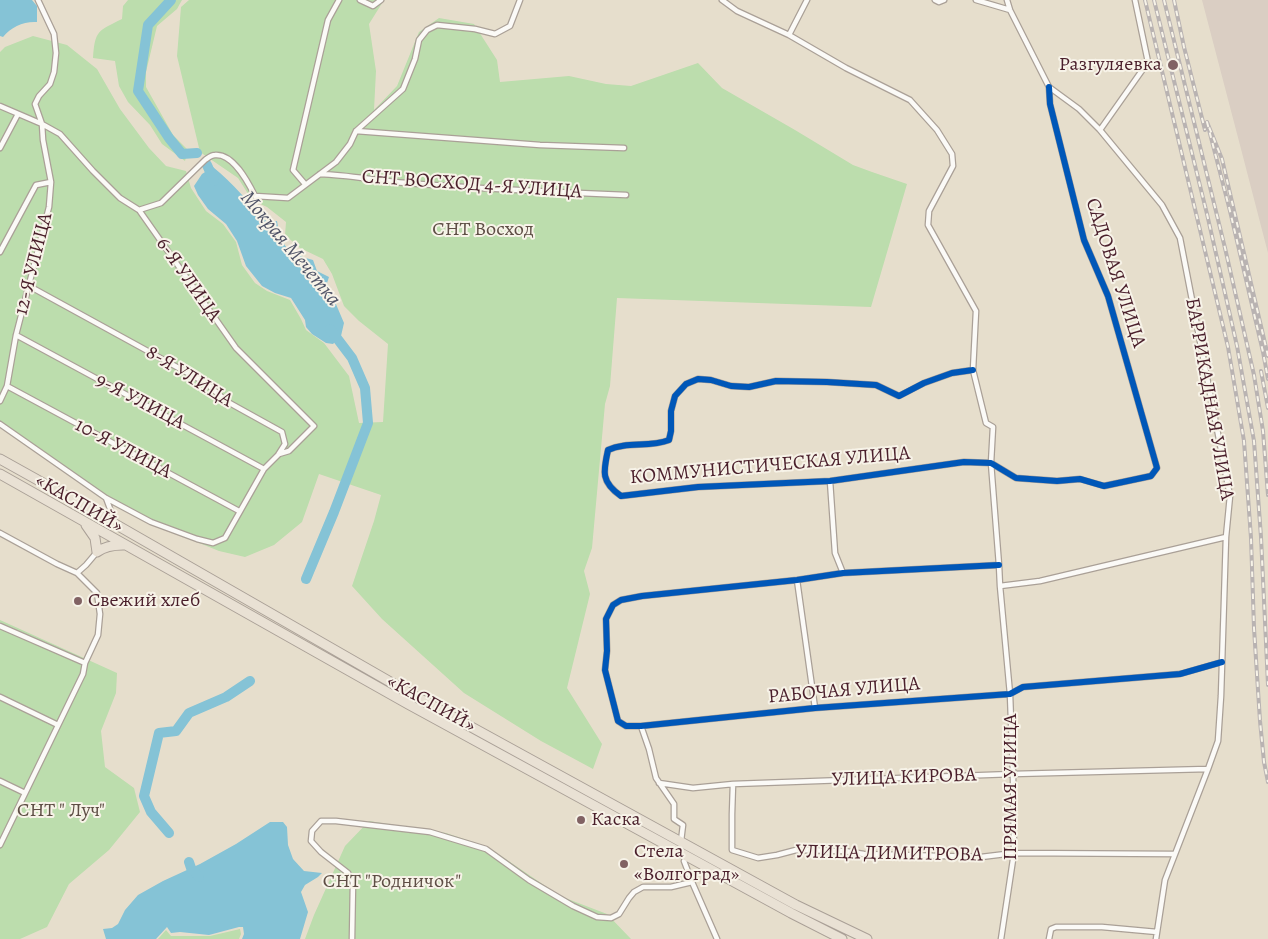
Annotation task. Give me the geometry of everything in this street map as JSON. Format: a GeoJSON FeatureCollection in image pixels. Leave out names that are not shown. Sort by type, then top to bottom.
{"type":"FeatureCollection","features":[{"type":"Feature","properties":{"kind":"highway","name":"«КАСПИЙ»"},"geometry":{"type":"LineString","coordinates":[[0,459],[413,695],[796,905],[867,939]]}},
{"type":"Feature","properties":{"kind":"highway","name":"«КАСПИЙ»"},"geometry":{"type":"LineString","coordinates":[[0,474],[125,546],[678,852],[686,859],[842,939]]}},
{"type":"Feature","properties":{"kind":"highway"},"geometry":{"type":"LineString","coordinates":[[85,523],[96,538],[97,552],[113,545],[125,546]]}},
{"type":"Feature","properties":{"kind":"street","name":"12-Я УЛИЦА"},"geometry":{"type":"LineString","coordinates":[[0,401],[7,386],[16,335],[49,207],[50,182],[42,124],[35,104],[39,96],[50,84],[54,72],[56,53],[54,34],[38,0]]}},
{"type":"Feature","properties":{"kind":"street"},"geometry":{"type":"LineString","coordinates":[[305,184],[293,170],[328,20],[339,0]]}},
{"type":"Feature","properties":{"kind":"street"},"geometry":{"type":"LineString","coordinates":[[360,0],[373,6],[381,0]]}},
{"type":"Feature","properties":{"kind":"street"},"geometry":{"type":"LineString","coordinates":[[138,210],[161,203],[205,160],[212,155],[218,154],[230,160],[245,176],[255,196],[288,198],[336,162],[350,144],[356,130],[403,89],[415,59],[419,40],[427,30],[437,25],[475,29],[495,34],[510,26],[520,0]]}},
{"type":"Feature","properties":{"kind":"street"},"geometry":{"type":"LineString","coordinates":[[722,0],[737,11],[789,35],[846,68],[910,100],[937,130],[952,154],[953,166],[929,211],[928,225],[976,311],[974,370]]}},
{"type":"Feature","properties":{"kind":"street"},"geometry":{"type":"LineString","coordinates":[[789,35],[807,0]]}},
{"type":"Feature","properties":{"kind":"street"},"geometry":{"type":"LineString","coordinates":[[935,0],[939,2],[944,0]]}},
{"type":"Feature","properties":{"kind":"street"},"geometry":{"type":"LineString","coordinates":[[976,0],[1010,10]]}},
{"type":"Feature","properties":{"kind":"street","name":"БАРРИКАДНАЯ УЛИЦА"},"geometry":{"type":"LineString","coordinates":[[1007,0],[1010,10],[1049,87],[1080,110],[1100,130],[1162,206],[1180,238],[1230,496],[1226,537],[1218,741],[1165,880],[1156,939]]}},
{"type":"Feature","properties":{"kind":"street"},"geometry":{"type":"LineString","coordinates":[[1100,130],[1148,62],[1135,0]]}},
{"type":"Feature","properties":{"kind":"street","name":"САДОВАЯ УЛИЦА"},"geometry":{"type":"LineString","coordinates":[[1049,87],[1050,104],[1084,240],[1108,296],[1157,468]]}},
{"type":"Feature","properties":{"kind":"street","name":"6-Я УЛИЦА"},"geometry":{"type":"LineString","coordinates":[[0,106],[60,134],[92,171],[120,198],[138,210],[236,348],[314,426],[289,451],[278,455]]}},
{"type":"Feature","properties":{"kind":"street"},"geometry":{"type":"LineString","coordinates":[[0,148],[18,114]]}},
{"type":"Feature","properties":{"kind":"street"},"geometry":{"type":"LineString","coordinates":[[356,130],[540,145],[624,148]]}},
{"type":"Feature","properties":{"kind":"street","name":"СНТ ВОСХОД 4-Я УЛИЦА"},"geometry":{"type":"LineString","coordinates":[[318,174],[406,183],[626,195]]}},
{"type":"Feature","properties":{"kind":"street"},"geometry":{"type":"LineString","coordinates":[[0,252],[36,185],[50,182]]}},
{"type":"Feature","properties":{"kind":"street","name":"8-Я УЛИЦА"},"geometry":{"type":"LineString","coordinates":[[29,286],[206,383],[226,401],[282,432],[285,444],[278,455]]}},
{"type":"Feature","properties":{"kind":"street","name":"9-Я УЛИЦА"},"geometry":{"type":"LineString","coordinates":[[16,335],[264,469]]}},
{"type":"Feature","properties":{"kind":"street","name":"ПРЯМАЯ УЛИЦА"},"geometry":{"type":"LineString","coordinates":[[974,370],[986,423],[993,427],[991,463],[1010,694],[1014,853],[1001,939]]}},
{"type":"Feature","properties":{"kind":"street","name":"КОММУНИСТИЧЕСКАЯ УЛИЦА"},"geometry":{"type":"LineString","coordinates":[[974,370],[952,373],[924,383],[899,396],[876,385],[776,381],[749,387],[731,386],[698,378],[686,384],[676,396],[671,411],[669,440],[660,444],[617,446],[608,450],[604,468],[606,481],[612,490],[621,496],[698,487],[830,481],[964,462],[991,463],[1016,478],[1056,481],[1080,479],[1104,486],[1151,476],[1157,468]]}},
{"type":"Feature","properties":{"kind":"street","name":"10-Я УЛИЦА"},"geometry":{"type":"LineString","coordinates":[[7,386],[239,511]]}},
{"type":"Feature","properties":{"kind":"street"},"geometry":{"type":"LineString","coordinates":[[0,424],[106,498],[151,522],[213,543],[225,538],[264,469],[278,455]]}},
{"type":"Feature","properties":{"kind":"street"},"geometry":{"type":"LineString","coordinates":[[830,481],[835,554],[843,573]]}},
{"type":"Feature","properties":{"kind":"street"},"geometry":{"type":"LineString","coordinates":[[106,498],[116,525]]}},
{"type":"Feature","properties":{"kind":"street"},"geometry":{"type":"LineString","coordinates":[[0,533],[52,562],[77,573],[98,593],[100,614],[98,636],[85,663],[83,674],[0,845]]}},
{"type":"Feature","properties":{"kind":"street"},"geometry":{"type":"LineString","coordinates":[[1000,586],[1040,581],[1226,537]]}},
{"type":"Feature","properties":{"kind":"street"},"geometry":{"type":"LineString","coordinates":[[77,573],[97,552]]}},
{"type":"Feature","properties":{"kind":"street"},"geometry":{"type":"LineString","coordinates":[[815,708],[797,580],[843,573],[1000,565]]}},
{"type":"Feature","properties":{"kind":"street","name":"РАБОЧАЯ УЛИЦА"},"geometry":{"type":"LineString","coordinates":[[797,580],[642,596],[622,600],[613,605],[606,619],[607,651],[605,670],[618,721],[626,726],[641,726],[815,708],[1010,694],[1023,687],[1180,674],[1222,662]]}},
{"type":"Feature","properties":{"kind":"street"},"geometry":{"type":"LineString","coordinates":[[0,626],[85,663]]}},
{"type":"Feature","properties":{"kind":"street"},"geometry":{"type":"LineString","coordinates":[[0,697],[58,725]]}},
{"type":"Feature","properties":{"kind":"street"},"geometry":{"type":"LineString","coordinates":[[641,726],[656,778],[674,804],[674,818],[683,825],[682,841]]}},
{"type":"Feature","properties":{"kind":"street","name":"УЛИЦА КИРОВА"},"geometry":{"type":"LineString","coordinates":[[660,783],[693,788],[733,784],[1013,774],[1208,770]]}},
{"type":"Feature","properties":{"kind":"street"},"geometry":{"type":"LineString","coordinates":[[0,781],[25,793]]}},
{"type":"Feature","properties":{"kind":"street","name":"УЛИЦА ДИМИТРОВА"},"geometry":{"type":"LineString","coordinates":[[733,784],[732,850],[758,858],[796,850],[981,857],[1014,853],[1174,854]]}},
{"type":"Feature","properties":{"kind":"street"},"geometry":{"type":"LineString","coordinates":[[352,939],[353,882],[348,873],[321,852],[311,841],[312,831],[320,821],[336,821],[430,832],[486,849],[529,880],[573,906],[598,916],[611,918],[620,914],[634,892],[643,887],[671,886],[692,882]]}},
{"type":"Feature","properties":{"kind":"street"},"geometry":{"type":"LineString","coordinates":[[686,859],[692,882],[717,939]]}},
{"type":"Feature","properties":{"kind":"street"},"geometry":{"type":"LineString","coordinates":[[1049,939],[1051,929],[1056,927],[1102,927],[1157,932]]}},
{"type":"Feature","properties":{"kind":"shaded area"},"geometry":{"type":"Polygon","coordinates":[[[1202,0],[1268,0],[1268,253],[1241,149],[1202,0]]]}},
{"type":"Feature","properties":{"kind":"green space"},"geometry":{"type":"Polygon","coordinates":[[[128,0],[182,0],[177,9],[157,26],[146,72],[146,87],[173,135],[188,150],[185,161],[162,144],[150,125],[128,102],[119,86],[115,61],[93,58],[95,42],[99,32],[122,19],[123,6],[128,0]]]}},
{"type":"Feature","properties":{"kind":"green space","name":"СНТ Восход"},"geometry":{"type":"Polygon","coordinates":[[[189,0],[384,0],[369,24],[376,71],[374,110],[397,86],[419,32],[439,18],[474,24],[497,60],[500,82],[569,76],[606,84],[631,86],[698,63],[722,88],[853,165],[907,184],[871,307],[617,298],[610,386],[605,404],[592,548],[584,571],[590,594],[567,688],[602,744],[593,769],[541,741],[464,693],[382,619],[352,586],[381,495],[319,474],[302,522],[274,545],[245,557],[219,551],[152,524],[103,499],[0,425],[0,52],[5,47],[33,36],[67,45],[97,69],[120,109],[149,148],[166,166],[186,171],[191,188],[206,211],[223,224],[236,242],[242,265],[255,283],[267,291],[290,300],[306,330],[324,343],[349,376],[359,423],[383,422],[388,344],[359,321],[344,306],[332,274],[323,259],[300,248],[285,235],[286,222],[267,207],[252,200],[238,178],[200,152],[177,56],[181,7],[189,0]]]}},
{"type":"Feature","properties":{"kind":"green space","name":"СНТ \" Луч\""},"geometry":{"type":"Polygon","coordinates":[[[0,620],[117,673],[116,693],[101,731],[105,767],[134,788],[140,812],[109,850],[69,884],[47,927],[20,939],[0,939],[0,620]]]}},
{"type":"Feature","properties":{"kind":"green space","name":"СНТ \"Родничок\""},"geometry":{"type":"Polygon","coordinates":[[[369,821],[446,833],[488,847],[560,896],[607,914],[631,939],[305,939],[345,846],[369,821]]]}},
{"type":"Feature","properties":{"kind":"green space"},"geometry":{"type":"Polygon","coordinates":[[[240,929],[239,939],[158,939],[166,930],[171,936],[210,936],[240,929]]]}},
{"type":"Feature","properties":{"kind":"water"},"geometry":{"type":"Polygon","coordinates":[[[0,0],[32,0],[37,6],[37,22],[18,25],[3,37],[0,36],[0,0]]]}},
{"type":"Feature","properties":{"kind":"water"},"geometry":{"type":"Polygon","coordinates":[[[213,167],[234,186],[267,222],[277,221],[281,238],[287,248],[297,255],[313,260],[317,271],[329,277],[327,283],[344,323],[341,336],[333,344],[326,343],[312,334],[306,327],[305,320],[291,298],[262,286],[246,266],[237,241],[226,224],[208,209],[194,186],[202,174],[213,167]]]}},
{"type":"Feature","properties":{"kind":"water"},"geometry":{"type":"Polygon","coordinates":[[[270,822],[283,822],[287,827],[288,845],[293,859],[304,871],[322,873],[305,885],[301,892],[308,912],[300,939],[242,939],[244,934],[243,927],[209,935],[171,933],[167,927],[156,939],[106,939],[103,929],[112,928],[118,924],[125,910],[138,895],[200,864],[270,822]]]}},
{"type":"Feature","properties":{"kind":"waterway","name":"Мокрая Мечетка"},"geometry":{"type":"LineString","coordinates":[[171,0],[148,25],[138,91],[182,154],[197,153]]}},
{"type":"Feature","properties":{"kind":"waterway","name":"Мокрая Мечетка"},"geometry":{"type":"LineString","coordinates":[[207,165],[214,181]]}},
{"type":"Feature","properties":{"kind":"waterway","name":"Мокрая Мечетка"},"geometry":{"type":"LineString","coordinates":[[306,579],[368,423],[365,388],[352,358],[330,329]]}},
{"type":"Feature","properties":{"kind":"waterway","name":"Мокрая Мечетка"},"geometry":{"type":"LineString","coordinates":[[169,833],[151,812],[144,796],[159,733],[176,731],[189,713],[226,697],[250,681]]}},
{"type":"Feature","properties":{"kind":"waterway","name":"Мокрая Мечетка"},"geometry":{"type":"LineString","coordinates":[[189,862],[191,868],[199,877]]}},
{"type":"Feature","properties":{"kind":"railway"},"geometry":{"type":"LineString","coordinates":[[1145,0],[1228,347],[1244,441],[1260,721],[1268,782]]}},
{"type":"Feature","properties":{"kind":"railway"},"geometry":{"type":"LineString","coordinates":[[1154,0],[1207,214],[1237,346],[1254,441],[1268,685]]}},
{"type":"Feature","properties":{"kind":"railway"},"geometry":{"type":"LineString","coordinates":[[1164,0],[1254,375],[1263,431],[1268,495]]}},
{"type":"Feature","properties":{"kind":"railway"},"geometry":{"type":"LineString","coordinates":[[1174,0],[1205,130]]}},
{"type":"Feature","properties":{"kind":"railway"},"geometry":{"type":"LineString","coordinates":[[1268,356],[1222,159],[1207,122],[1230,211],[1268,379]]}},
{"type":"Feature","properties":{"kind":"railway"},"geometry":{"type":"LineString","coordinates":[[1261,371],[1268,408]]}},
{"type":"Feature","properties":{"kind":"cycle path"},"geometry":{"type":"LineString","coordinates":[[973,370],[952,373],[924,383],[899,396],[876,385],[776,381],[749,387],[731,386],[711,380],[698,379],[686,384],[675,396],[671,411],[669,440],[654,444],[615,447],[608,450],[605,476],[610,486],[621,496],[698,487],[830,481],[964,462],[991,463],[1016,478],[1057,481],[1080,479],[1104,486],[1151,476],[1157,468],[1108,296],[1084,240],[1050,104],[1049,87]]}},
{"type":"Feature","properties":{"kind":"cycle path"},"geometry":{"type":"LineString","coordinates":[[999,565],[843,573],[621,600],[613,605],[606,619],[607,651],[605,670],[618,721],[626,726],[641,726],[815,708],[1010,694],[1023,687],[1180,674],[1222,662]]}},
{"type":"Feature","properties":{"kind":"place","name":"Разгуляевка"},"geometry":{"type":"Point","coordinates":[1173,65]}},
{"type":"Feature","properties":{"kind":"place","name":"Свежий хлеб"},"geometry":{"type":"Point","coordinates":[78,601]}},
{"type":"Feature","properties":{"kind":"place","name":"Каска"},"geometry":{"type":"Point","coordinates":[581,820]}},
{"type":"Feature","properties":{"kind":"place","name":"Стела «Волгоград»"},"geometry":{"type":"Point","coordinates":[624,864]}}]}
